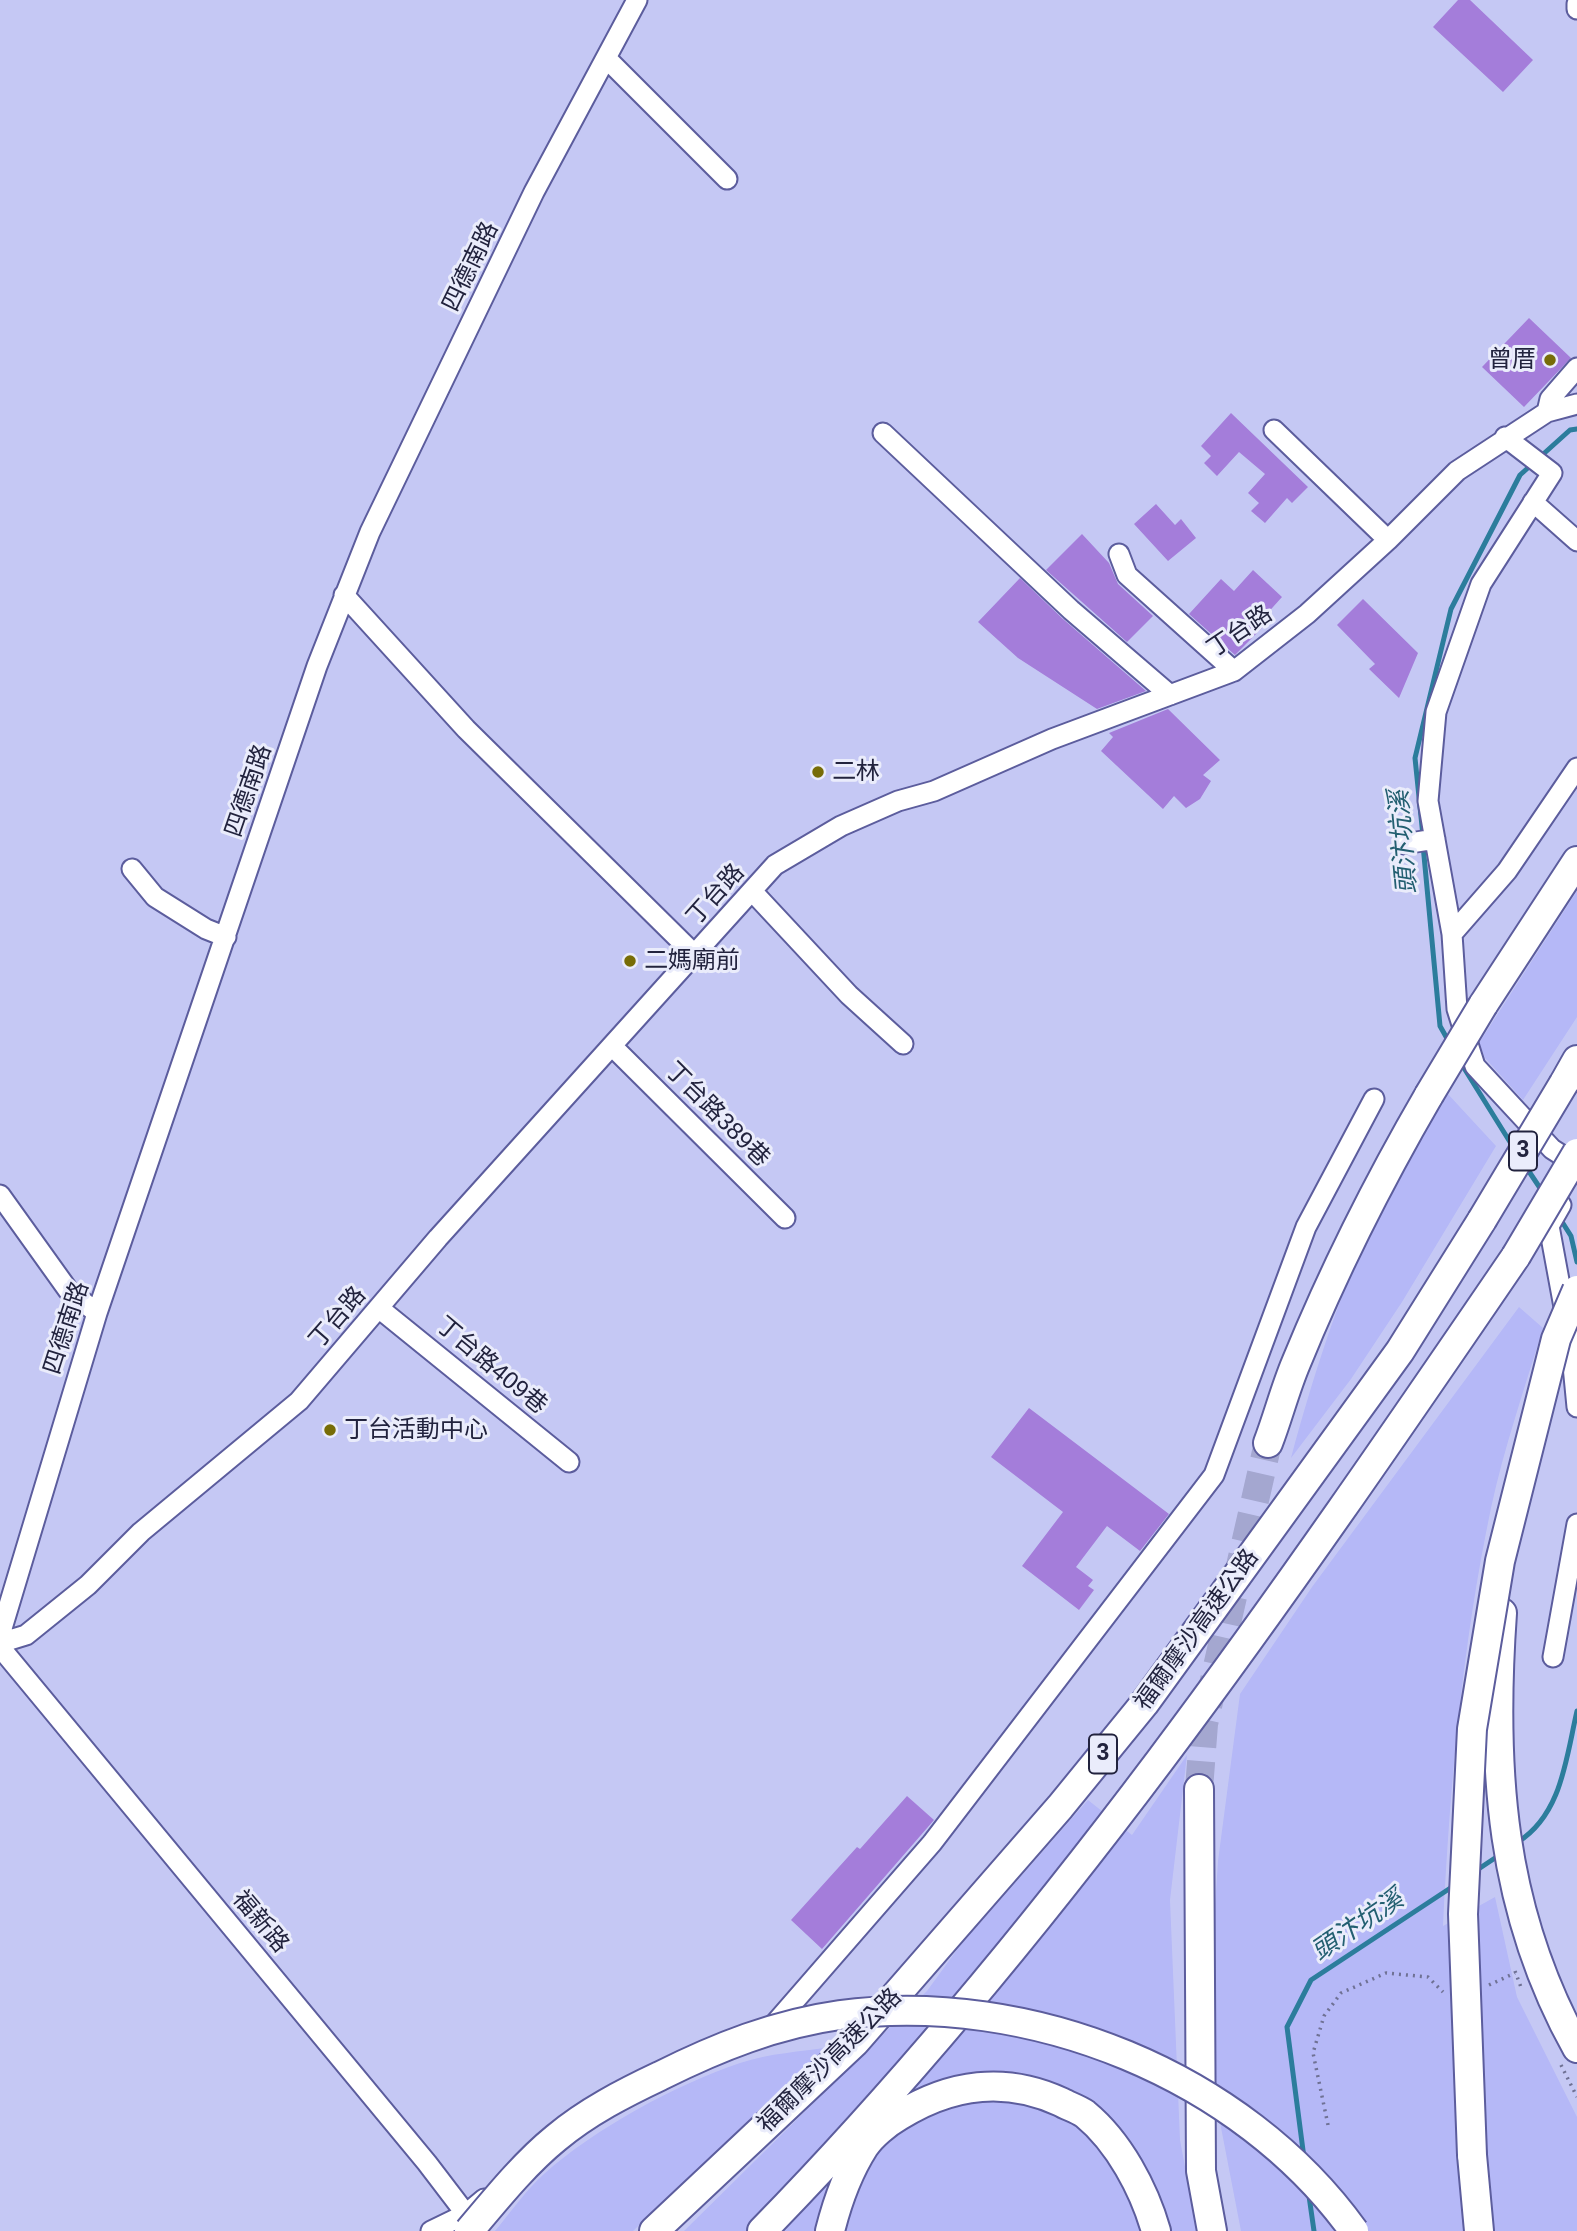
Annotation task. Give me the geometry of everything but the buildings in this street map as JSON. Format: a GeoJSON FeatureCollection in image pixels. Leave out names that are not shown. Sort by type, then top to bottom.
{"type":"FeatureCollection","features":[{"type":"Feature","properties":{"kind":"highway"},"geometry":{"type":"LineString","coordinates":[[1268,1443],[1295,1365],[1333,1278],[1392,1159],[1483,1005],[1577,861]]}},
{"type":"Feature","properties":{"kind":"highway","name":"福爾摩沙高速公路"},"geometry":{"type":"LineString","coordinates":[[654,2231],[855,2042],[1119,1735],[1400,1351],[1571,1071]]}},
{"type":"Feature","properties":{"kind":"highway","name":"福爾摩沙高速公路"},"geometry":{"type":"LineString","coordinates":[[762,2231],[940,2040],[1125,1809],[1355,1492],[1516,1256],[1577,1153]]}},
{"type":"Feature","properties":{"kind":"highway"},"geometry":{"type":"LineString","coordinates":[[1479,2231],[1472,2155],[1463,1914],[1472,1729],[1500,1561],[1556,1339],[1577,1290]]}},
{"type":"Feature","properties":{"kind":"highway"},"geometry":{"type":"LineString","coordinates":[[1500,1561],[1502,1602],[1496,1696],[1499,1789],[1505,1843],[1530,1936],[1547,1983],[1577,2048]]}},
{"type":"Feature","properties":{"kind":"highway"},"geometry":{"type":"LineString","coordinates":[[1199,1789],[1198,2052],[1201,2171],[1212,2231]]}},
{"type":"Feature","properties":{"kind":"highway"},"geometry":{"type":"LineString","coordinates":[[468,2223],[556,2138],[626,2092],[734,2041],[768,2031],[841,2015],[912,2012],[992,2018],[1075,2035],[1152,2066],[1189,2086],[1259,2132],[1318,2185],[1354,2231]]}},
{"type":"Feature","properties":{"kind":"highway"},"geometry":{"type":"LineString","coordinates":[[1198,2052],[1218,2197],[1228,2231]]}},
{"type":"Feature","properties":{"kind":"highway"},"geometry":{"type":"LineString","coordinates":[[830,2231],[835,2208],[864,2146],[888,2123],[921,2102],[950,2090],[979,2086],[1009,2086],[1041,2093],[1084,2114],[1119,2151],[1150,2210],[1156,2231]]}},
{"type":"Feature","properties":{"kind":"street","name":"四德南路"},"geometry":{"type":"LineString","coordinates":[[0,1635],[97,1313],[317,666],[344,596],[370,532],[534,192],[637,0]]}},
{"type":"Feature","properties":{"kind":"street"},"geometry":{"type":"LineString","coordinates":[[607,59],[727,179]]}},
{"type":"Feature","properties":{"kind":"street"},"geometry":{"type":"LineString","coordinates":[[1547,412],[1550,399],[1577,368]]}},
{"type":"Feature","properties":{"kind":"street","name":"丁台路"},"geometry":{"type":"LineString","coordinates":[[0,1645],[26,1635],[88,1585],[141,1532],[299,1401],[438,1238],[775,865],[841,826],[1234,671],[1307,614],[1388,540],[1457,471],[1505,437],[1547,412],[1577,404]]}},
{"type":"Feature","properties":{"kind":"street"},"geometry":{"type":"LineString","coordinates":[[1274,430],[1388,540]]}},
{"type":"Feature","properties":{"kind":"street"},"geometry":{"type":"LineString","coordinates":[[883,433],[1071,610],[1170,695]]}},
{"type":"Feature","properties":{"kind":"street"},"geometry":{"type":"LineString","coordinates":[[1505,437],[1552,473],[1481,584],[1436,712],[1428,801],[1452,934],[1457,1009],[1475,1066],[1552,1149],[1577,1165]]}},
{"type":"Feature","properties":{"kind":"street"},"geometry":{"type":"LineString","coordinates":[[1534,502],[1577,541]]}},
{"type":"Feature","properties":{"kind":"street"},"geometry":{"type":"LineString","coordinates":[[1119,554],[1127,575],[1234,671]]}},
{"type":"Feature","properties":{"kind":"street"},"geometry":{"type":"LineString","coordinates":[[344,596],[466,729],[695,955]]}},
{"type":"Feature","properties":{"kind":"street"},"geometry":{"type":"LineString","coordinates":[[1452,934],[1507,871],[1577,768]]}},
{"type":"Feature","properties":{"kind":"street"},"geometry":{"type":"LineString","coordinates":[[1404,844],[1435,839]]}},
{"type":"Feature","properties":{"kind":"street"},"geometry":{"type":"LineString","coordinates":[[132,869],[155,897],[206,929],[226,937]]}},
{"type":"Feature","properties":{"kind":"street"},"geometry":{"type":"LineString","coordinates":[[752,891],[849,995],[902,1044]]}},
{"type":"Feature","properties":{"kind":"street","name":"丁台路389巷"},"geometry":{"type":"LineString","coordinates":[[613,1046],[785,1218]]}},
{"type":"Feature","properties":{"kind":"street"},"geometry":{"type":"LineString","coordinates":[[431,2231],[468,2223],[515,2170],[654,2075],[738,2050],[776,2025],[932,1843],[1214,1475],[1306,1227],[1374,1100]]}},
{"type":"Feature","properties":{"kind":"street"},"geometry":{"type":"LineString","coordinates":[[1577,1176],[1549,1226],[1572,1345],[1577,1406]]}},
{"type":"Feature","properties":{"kind":"street"},"geometry":{"type":"LineString","coordinates":[[0,1195],[68,1290],[97,1313]]}},
{"type":"Feature","properties":{"kind":"street","name":"丁台路409巷"},"geometry":{"type":"LineString","coordinates":[[380,1309],[569,1462]]}},
{"type":"Feature","properties":{"kind":"street"},"geometry":{"type":"LineString","coordinates":[[1553,1657],[1576,1548],[1577,1524]]}},
{"type":"Feature","properties":{"kind":"street","name":"福新路"},"geometry":{"type":"LineString","coordinates":[[0,1645],[468,2223],[479,2231]]}},
{"type":"Feature","properties":{"kind":"path"},"geometry":{"type":"LineString","coordinates":[[1328,2125],[1313,2053],[1324,2016],[1341,1993],[1386,1973],[1428,1977],[1444,1993]]}},
{"type":"Feature","properties":{"kind":"shaded area"},"geometry":{"type":"Polygon","coordinates":[[[1577,891],[1577,1017],[1523,1100],[1485,1058],[1479,1043],[1577,891]]]}},
{"type":"Feature","properties":{"kind":"shaded area"},"geometry":{"type":"Polygon","coordinates":[[[1447,1093],[1496,1146],[1402,1302],[1351,1379],[1291,1458],[1322,1354],[1373,1220],[1395,1176],[1447,1093]]]}},
{"type":"Feature","properties":{"kind":"shaded area"},"geometry":{"type":"Polygon","coordinates":[[[1519,1307],[1543,1328],[1502,1463],[1472,1612],[1449,1821],[1443,1926],[1495,1897],[1517,1997],[1577,2117],[1577,2231],[1241,2231],[1212,2081],[1214,1922],[1218,1861],[1240,1694],[1312,1587],[1519,1307]]]}},
{"type":"Feature","properties":{"kind":"shaded area"},"geometry":{"type":"Polygon","coordinates":[[[1187,1755],[1170,1900],[1180,2140],[1197,2231],[684,2231],[927,1991],[959,1947],[1088,1800],[1132,1835],[1187,1755]]]}},
{"type":"Feature","properties":{"kind":"shaded area"},"geometry":{"type":"Polygon","coordinates":[[[830,2047],[777,2093],[633,2231],[495,2231],[525,2194],[564,2157],[611,2125],[663,2095],[740,2063],[830,2047]]]}},
{"type":"Feature","properties":{"kind":"waterway","name":"頭汴坑溪"},"geometry":{"type":"LineString","coordinates":[[1423,836],[1415,758],[1451,609],[1520,475],[1570,430],[1577,429]]}},
{"type":"Feature","properties":{"kind":"waterway","name":"頭汴坑溪"},"geometry":{"type":"LineString","coordinates":[[1423,845],[1440,1026],[1449,1042]]}},
{"type":"Feature","properties":{"kind":"waterway","name":"頭汴坑溪"},"geometry":{"type":"LineString","coordinates":[[1459,1060],[1515,1150]]}},
{"type":"Feature","properties":{"kind":"waterway","name":"頭汴坑溪"},"geometry":{"type":"LineString","coordinates":[[1526,1167],[1544,1194]]}},
{"type":"Feature","properties":{"kind":"waterway","name":"頭汴坑溪"},"geometry":{"type":"LineString","coordinates":[[1559,1217],[1571,1236],[1577,1262]]}},
{"type":"Feature","properties":{"kind":"waterway","name":"頭汴坑溪"},"geometry":{"type":"LineString","coordinates":[[1518,1842],[1533,1830],[1553,1801],[1565,1766],[1577,1711]]}},
{"type":"Feature","properties":{"kind":"waterway","name":"頭汴坑溪"},"geometry":{"type":"LineString","coordinates":[[1474,1872],[1501,1854]]}},
{"type":"Feature","properties":{"kind":"waterway","name":"頭汴坑溪"},"geometry":{"type":"LineString","coordinates":[[1304,2158],[1287,2027],[1311,1980],[1455,1885]]}},
{"type":"Feature","properties":{"kind":"waterway","name":"頭汴坑溪"},"geometry":{"type":"LineString","coordinates":[[1309,2196],[1314,2231]]}},
{"type":"Feature","properties":{"kind":"tunnel"},"geometry":{"type":"LineString","coordinates":[[1199,1789],[1204,1724],[1268,1443]]}},
{"type":"Feature","properties":{"kind":"place","name":"曾厝"},"geometry":{"type":"Point","coordinates":[1550,360]}},
{"type":"Feature","properties":{"kind":"place","name":"二林"},"geometry":{"type":"Point","coordinates":[818,772]}},
{"type":"Feature","properties":{"kind":"place","name":"二媽廟前"},"geometry":{"type":"Point","coordinates":[630,961]}},
{"type":"Feature","properties":{"kind":"place","name":"丁台活動中心"},"geometry":{"type":"Point","coordinates":[330,1430]}}]}
